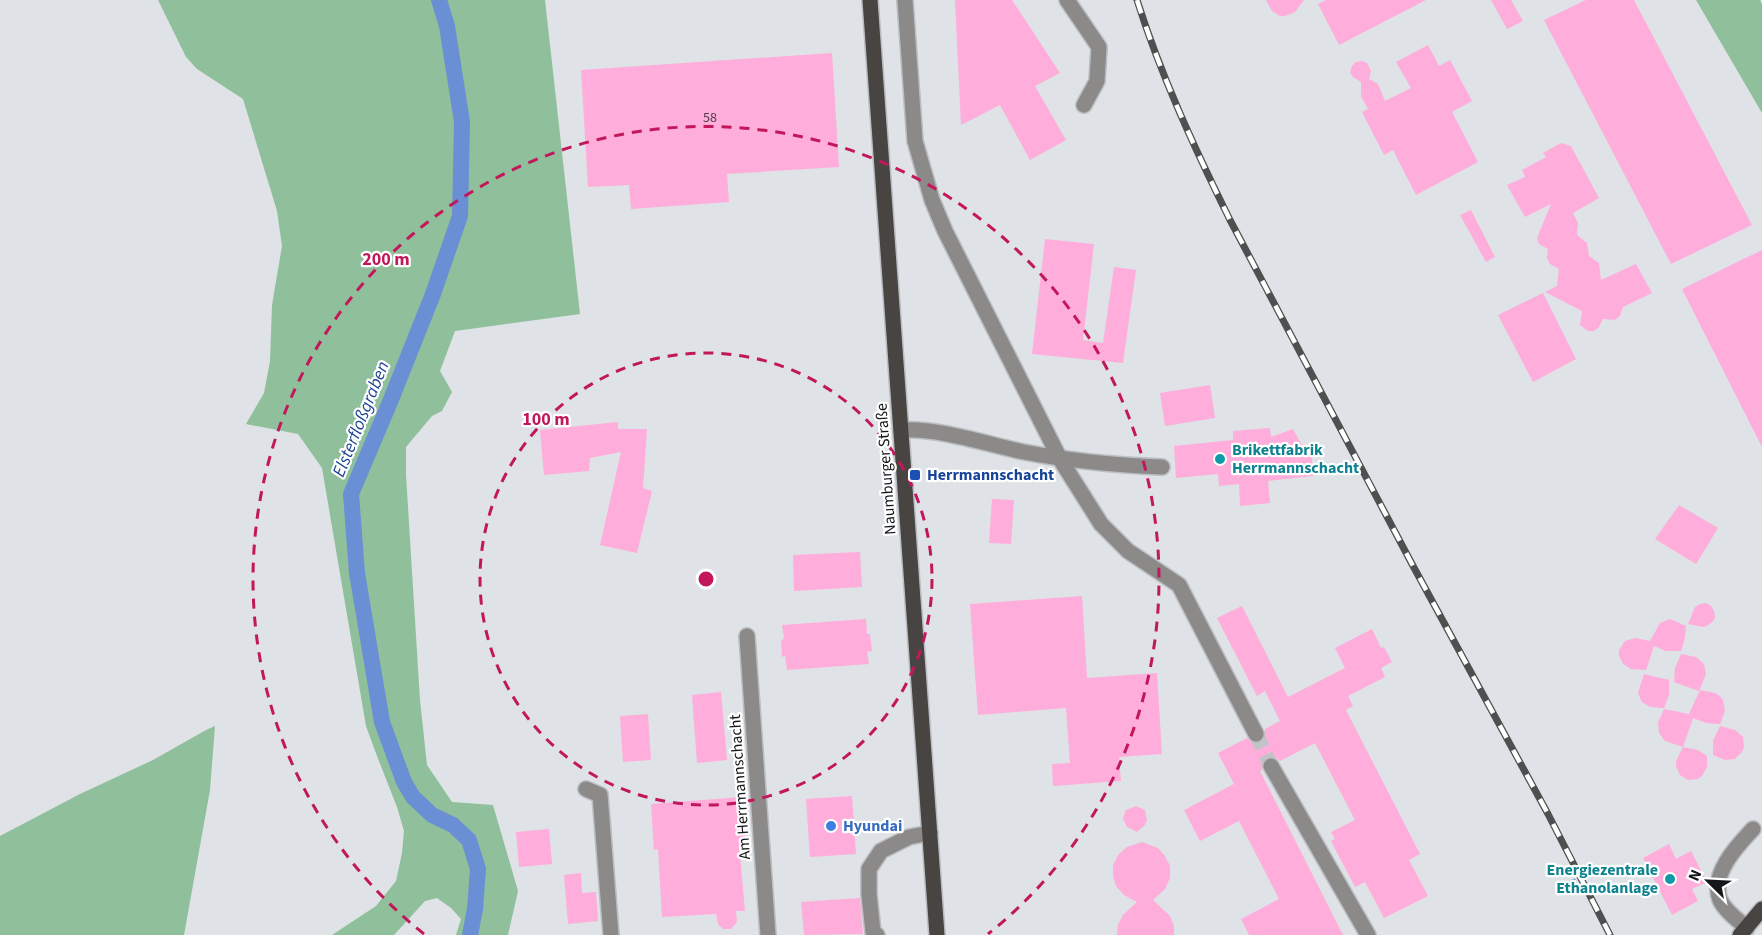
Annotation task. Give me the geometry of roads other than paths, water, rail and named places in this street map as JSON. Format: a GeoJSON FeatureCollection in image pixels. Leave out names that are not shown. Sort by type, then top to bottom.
{"type":"FeatureCollection","features":[{"type":"Feature","properties":{"kind":"main road","name":"Naumburger Straße"},"geometry":{"type":"LineString","coordinates":[[870,0],[937,935]]}},
{"type":"Feature","properties":{"kind":"main road"},"geometry":{"type":"LineString","coordinates":[[1744,931],[1761,914]]}},
{"type":"Feature","properties":{"kind":"street"},"geometry":{"type":"LineString","coordinates":[[905,0],[915,141],[932,200],[945,231],[1060,459],[1101,524],[1128,551],[1179,585],[1256,734]]}},
{"type":"Feature","properties":{"kind":"street"},"geometry":{"type":"LineString","coordinates":[[1067,0],[1099,47],[1097,81],[1084,105]]}},
{"type":"Feature","properties":{"kind":"street"},"geometry":{"type":"LineString","coordinates":[[902,430],[928,431],[1060,459],[1162,467]]}},
{"type":"Feature","properties":{"kind":"street","name":"Am Herrmannschacht"},"geometry":{"type":"LineString","coordinates":[[747,636],[768,935]]}},
{"type":"Feature","properties":{"kind":"street"},"geometry":{"type":"LineString","coordinates":[[1271,766],[1368,935]]}},
{"type":"Feature","properties":{"kind":"street"},"geometry":{"type":"LineString","coordinates":[[586,789],[600,795],[611,935]]}},
{"type":"Feature","properties":{"kind":"street"},"geometry":{"type":"LineString","coordinates":[[1744,931],[1725,908],[1718,890],[1719,879],[1731,853],[1753,829]]}},
{"type":"Feature","properties":{"kind":"street"},"geometry":{"type":"LineString","coordinates":[[877,935],[873,932],[869,868],[881,851],[909,837],[930,833]]}},
{"type":"Feature","properties":{"kind":"waterway","name":"Elsterfloßgraben"},"geometry":{"type":"LineString","coordinates":[[439,0],[447,26],[462,122],[460,216],[433,294],[351,494],[357,573],[382,722],[404,782],[413,797],[432,815],[453,825],[469,840],[478,869],[475,909],[470,935]]}},
{"type":"Feature","properties":{"kind":"waterway"},"geometry":{"type":"LineString","coordinates":[[1558,889],[1574,881]]}},
{"type":"Feature","properties":{"kind":"tunnel"},"geometry":{"type":"LineString","coordinates":[[1256,734],[1271,766]]}},
{"type":"Feature","properties":{"kind":"railway"},"geometry":{"type":"LineString","coordinates":[[1137,0],[1179,112],[1230,220],[1412,564],[1548,814],[1610,935]]}},
{"type":"Feature","properties":{"kind":"place","name":"Brikettfabrik Herrmannschacht"},"geometry":{"type":"Point","coordinates":[1220,459]}},
{"type":"Feature","properties":{"kind":"place","name":"Herrmannschacht"},"geometry":{"type":"Point","coordinates":[915,475]}},
{"type":"Feature","properties":{"kind":"place","name":"Hyundai"},"geometry":{"type":"Point","coordinates":[831,826]}},
{"type":"Feature","properties":{"kind":"place","name":"Energiezentrale Ethanolanlage"},"geometry":{"type":"Point","coordinates":[1670,879]}}]}
